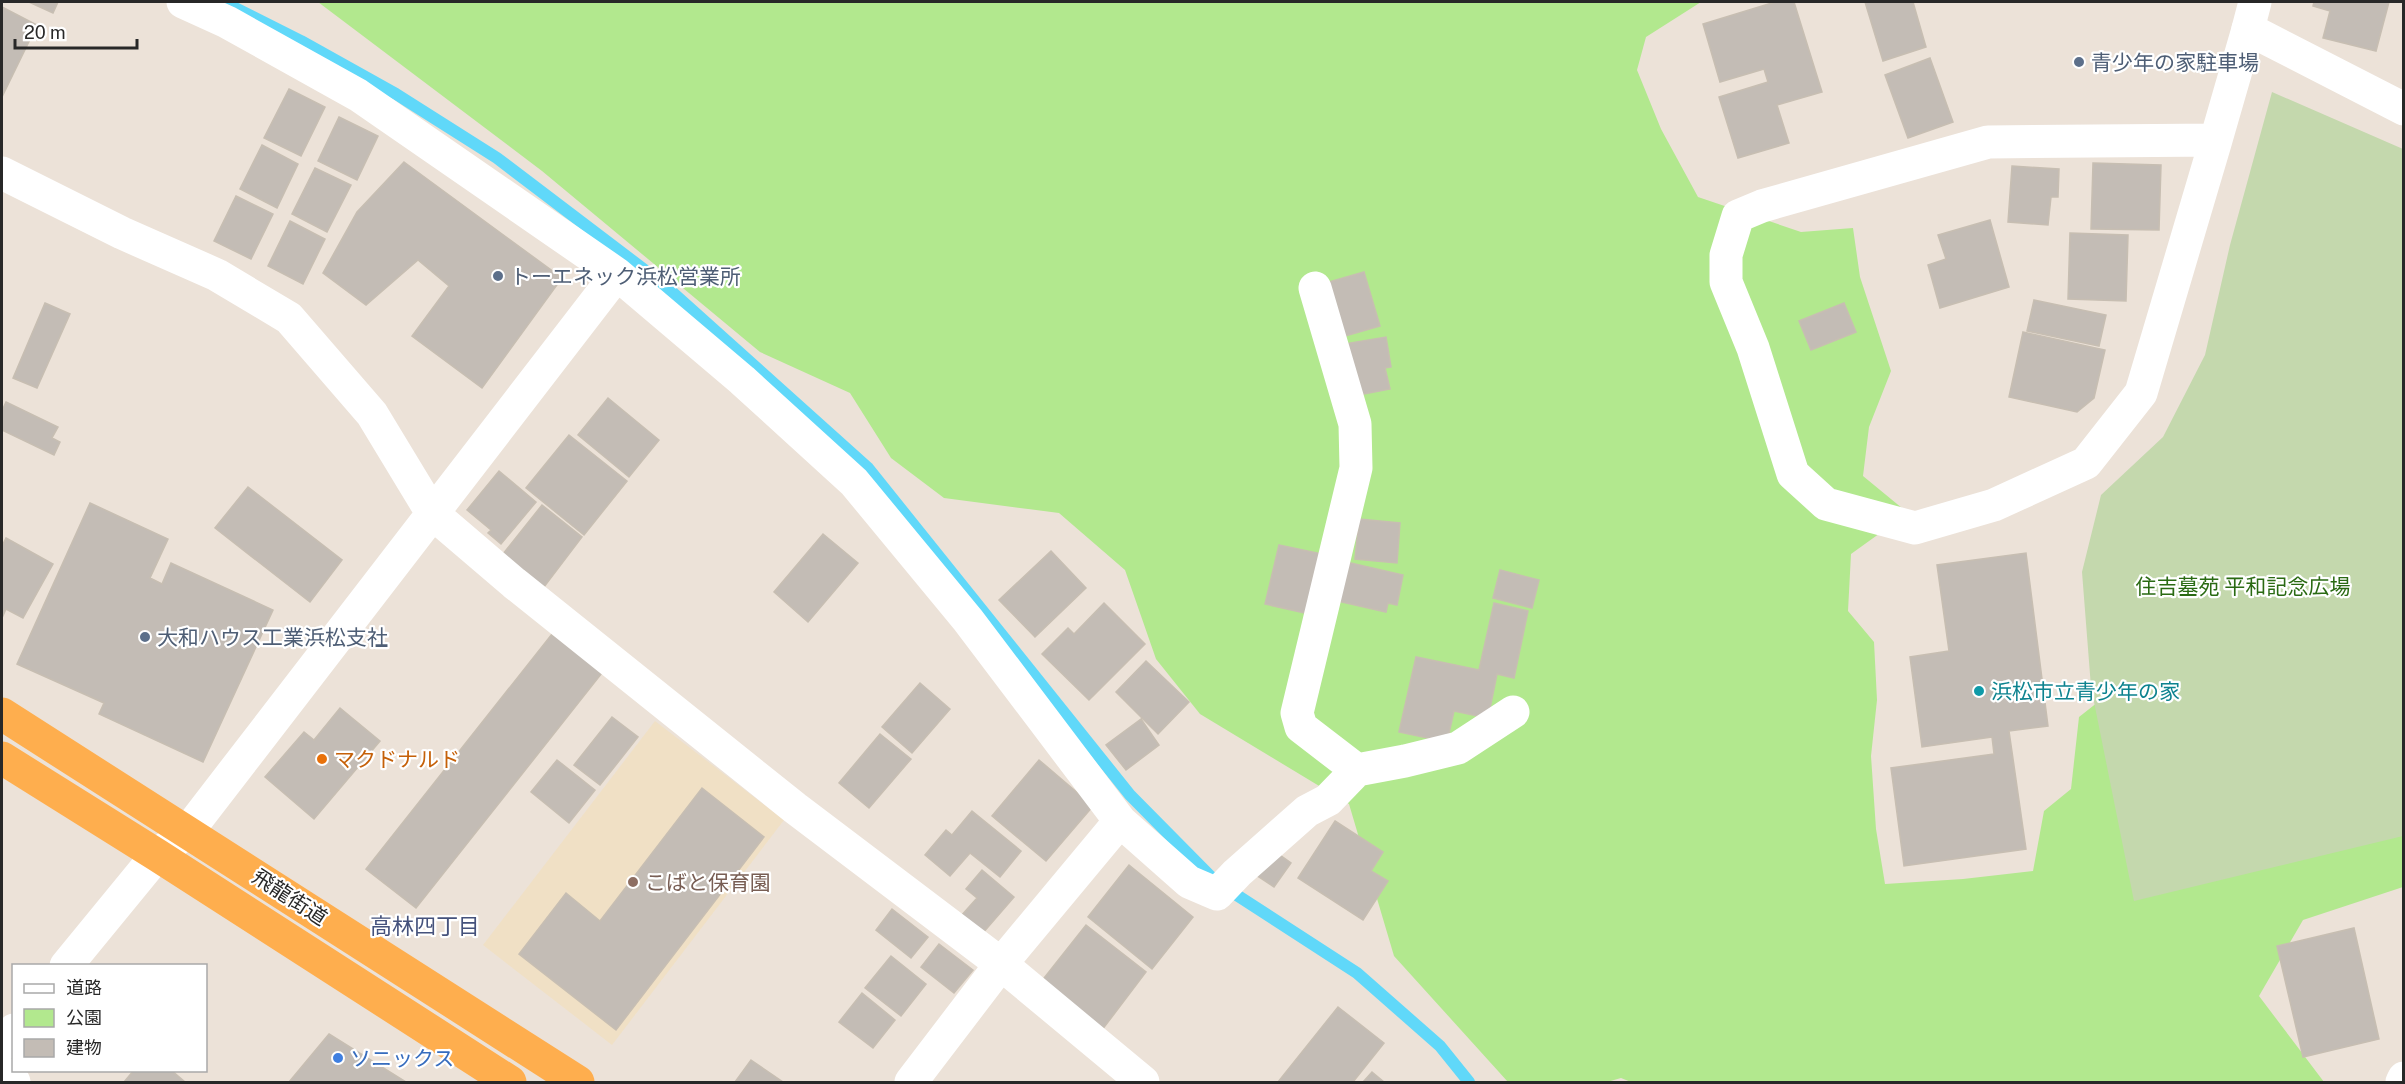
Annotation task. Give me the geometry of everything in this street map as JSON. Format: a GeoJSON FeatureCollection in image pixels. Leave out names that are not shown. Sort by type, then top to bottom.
{"type":"FeatureCollection","features":[{"type":"Feature","properties":{"kind":"highway","name":"飛龍街道"},"geometry":{"type":"LineString","coordinates":[[2,714],[188,831],[578,1083]]}},
{"type":"Feature","properties":{"kind":"highway","name":"飛龍街道"},"geometry":{"type":"LineString","coordinates":[[2,758],[157,855],[510,1083]]}},
{"type":"Feature","properties":{"kind":"street"},"geometry":{"type":"LineString","coordinates":[[183,2],[227,22],[358,95],[617,274],[742,380],[854,482],[968,621],[1120,820],[1189,882],[1227,883],[1307,811],[1328,800],[1357,770],[1458,748],[1513,712]]}},
{"type":"Feature","properties":{"kind":"street"},"geometry":{"type":"LineString","coordinates":[[2216,140],[1988,141],[1762,206],[1738,216],[1726,255],[1726,282],[1753,348],[1793,474],[1826,504],[1916,528],[1994,505],[2086,463],[2141,393],[2216,140],[2252,15],[2403,109]]}},
{"type":"Feature","properties":{"kind":"street"},"geometry":{"type":"LineString","coordinates":[[2,174],[122,233],[217,275],[289,318],[372,414],[432,513],[514,583],[786,801],[1001,964],[1143,1083]]}},
{"type":"Feature","properties":{"kind":"street"},"geometry":{"type":"LineString","coordinates":[[68,964],[157,855],[188,831],[617,274]]}},
{"type":"Feature","properties":{"kind":"street"},"geometry":{"type":"LineString","coordinates":[[1315,288],[1355,424],[1356,468],[1297,713],[1301,727],[1357,770]]}},
{"type":"Feature","properties":{"kind":"street"},"geometry":{"type":"LineString","coordinates":[[911,1083],[1001,964],[1120,820]]}},
{"type":"Feature","properties":{"kind":"street"},"geometry":{"type":"LineString","coordinates":[[2,1045],[12,1032]]}},
{"type":"Feature","properties":{"kind":"street"},"geometry":{"type":"LineString","coordinates":[[2,1072],[14,1083]]}},
{"type":"Feature","properties":{"kind":"street"},"geometry":{"type":"LineString","coordinates":[[2402,1083],[2403,1078]]}},
{"type":"Feature","properties":{"kind":"shaded area","name":"こばと保育園"},"geometry":{"type":"Polygon","coordinates":[[[655,721],[784,820],[612,1045],[483,945],[655,721]]]}},
{"type":"Feature","properties":{"kind":"green space"},"geometry":{"type":"Polygon","coordinates":[[[318,2],[1701,2],[1646,37],[1637,70],[1661,129],[1698,197],[1801,232],[1853,228],[1860,277],[1891,371],[1869,427],[1863,476],[1908,513],[1851,554],[1848,611],[1874,642],[1877,700],[1871,756],[1876,829],[1885,884],[1963,879],[2033,871],[2044,811],[2071,789],[2079,717],[2224,603],[2403,545],[2403,887],[2303,920],[2259,996],[2324,1082],[1631,1082],[1621,1078],[1607,1082],[1508,1082],[1394,956],[1349,804],[1200,714],[1156,659],[1125,570],[1059,513],[944,498],[891,458],[850,393],[760,352],[542,171],[318,2]]]}},
{"type":"Feature","properties":{"kind":"green space","name":"住吉墓苑 平和記念広場"},"geometry":{"type":"Polygon","coordinates":[[[2272,92],[2403,149],[2403,836],[2134,901],[2091,687],[2082,572],[2101,495],[2163,437],[2205,355],[2230,245],[2272,92]]]}},
{"type":"Feature","properties":{"kind":"building"},"geometry":{"type":"Polygon","coordinates":[[[29,2],[58,2],[53,13],[29,2]]]}},
{"type":"Feature","properties":{"kind":"building"},"geometry":{"type":"Polygon","coordinates":[[[1775,2],[1794,2],[1822,92],[1777,105],[1789,143],[1738,158],[1719,97],[1768,82],[1764,69],[1720,82],[1703,24],[1775,2]]]}},
{"type":"Feature","properties":{"kind":"building"},"geometry":{"type":"Polygon","coordinates":[[[1865,2],[1913,2],[1926,47],[1883,61],[1865,2]]]}},
{"type":"Feature","properties":{"kind":"building"},"geometry":{"type":"Polygon","coordinates":[[[2314,2],[2389,2],[2376,51],[2323,38],[2330,11],[2313,6],[2314,2]]]}},
{"type":"Feature","properties":{"kind":"building"},"geometry":{"type":"Polygon","coordinates":[[[2,7],[37,25],[2,97],[2,7]]]}},
{"type":"Feature","properties":{"kind":"building"},"geometry":{"type":"Polygon","coordinates":[[[1930,58],[1953,122],[1908,138],[1885,75],[1930,58]]]}},
{"type":"Feature","properties":{"kind":"building"},"geometry":{"type":"Polygon","coordinates":[[[289,89],[325,107],[301,156],[264,138],[289,89]]]}},
{"type":"Feature","properties":{"kind":"building"},"geometry":{"type":"Polygon","coordinates":[[[339,117],[378,136],[357,180],[318,161],[339,117]]]}},
{"type":"Feature","properties":{"kind":"building"},"geometry":{"type":"Polygon","coordinates":[[[262,145],[298,164],[277,208],[240,189],[262,145]]]}},
{"type":"Feature","properties":{"kind":"building","name":"トーエネック浜松営業所"},"geometry":{"type":"Polygon","coordinates":[[[404,162],[562,278],[482,388],[412,336],[449,286],[418,260],[366,305],[323,273],[357,212],[404,162]]]}},
{"type":"Feature","properties":{"kind":"building"},"geometry":{"type":"Polygon","coordinates":[[[2093,163],[2161,165],[2159,230],[2091,229],[2093,163]]]}},
{"type":"Feature","properties":{"kind":"building"},"geometry":{"type":"Polygon","coordinates":[[[2012,166],[2059,169],[2058,197],[2051,197],[2048,225],[2008,222],[2012,166]]]}},
{"type":"Feature","properties":{"kind":"building"},"geometry":{"type":"Polygon","coordinates":[[[315,168],[351,185],[327,232],[292,214],[315,168]]]}},
{"type":"Feature","properties":{"kind":"building"},"geometry":{"type":"Polygon","coordinates":[[[236,196],[273,214],[251,259],[214,241],[236,196]]]}},
{"type":"Feature","properties":{"kind":"building"},"geometry":{"type":"Polygon","coordinates":[[[1990,220],[2009,287],[1940,308],[1928,265],[1946,259],[1938,235],[1990,220]]]}},
{"type":"Feature","properties":{"kind":"building"},"geometry":{"type":"Polygon","coordinates":[[[290,221],[325,239],[303,284],[268,266],[290,221]]]}},
{"type":"Feature","properties":{"kind":"building"},"geometry":{"type":"Polygon","coordinates":[[[2070,233],[2128,235],[2126,301],[2068,299],[2070,233]]]}},
{"type":"Feature","properties":{"kind":"building"},"geometry":{"type":"Polygon","coordinates":[[[1364,272],[1380,326],[1338,338],[1322,284],[1364,272]]]}},
{"type":"Feature","properties":{"kind":"building"},"geometry":{"type":"Polygon","coordinates":[[[2034,300],[2106,315],[2099,346],[2027,331],[2034,300]]]}},
{"type":"Feature","properties":{"kind":"building"},"geometry":{"type":"Polygon","coordinates":[[[45,303],[70,314],[37,388],[13,378],[45,303]]]}},
{"type":"Feature","properties":{"kind":"building"},"geometry":{"type":"Polygon","coordinates":[[[1844,303],[1856,332],[1811,350],[1799,321],[1844,303]]]}},
{"type":"Feature","properties":{"kind":"building"},"geometry":{"type":"Polygon","coordinates":[[[2023,332],[2105,350],[2094,398],[2077,412],[2009,397],[2023,332]]]}},
{"type":"Feature","properties":{"kind":"building"},"geometry":{"type":"Polygon","coordinates":[[[1386,337],[1391,367],[1385,368],[1390,389],[1353,396],[1344,344],[1386,337]]]}},
{"type":"Feature","properties":{"kind":"building"},"geometry":{"type":"Polygon","coordinates":[[[608,398],[659,440],[629,477],[578,435],[608,398]]]}},
{"type":"Feature","properties":{"kind":"building"},"geometry":{"type":"Polygon","coordinates":[[[6,402],[58,427],[52,438],[60,442],[54,455],[2,430],[2,411],[6,402]]]}},
{"type":"Feature","properties":{"kind":"building"},"geometry":{"type":"Polygon","coordinates":[[[569,435],[627,481],[584,535],[526,488],[569,435]]]}},
{"type":"Feature","properties":{"kind":"building"},"geometry":{"type":"Polygon","coordinates":[[[499,471],[536,502],[501,544],[488,533],[491,530],[467,510],[499,471]]]}},
{"type":"Feature","properties":{"kind":"building"},"geometry":{"type":"Polygon","coordinates":[[[248,487],[342,560],[310,602],[215,528],[248,487]]]}},
{"type":"Feature","properties":{"kind":"building","name":"大和ハウス工業浜松支社"},"geometry":{"type":"Polygon","coordinates":[[[90,503],[168,539],[150,578],[162,584],[171,563],[273,610],[203,762],[99,714],[104,703],[17,664],[90,503]]]}},
{"type":"Feature","properties":{"kind":"building"},"geometry":{"type":"Polygon","coordinates":[[[542,505],[582,537],[544,587],[503,554],[542,505]]]}},
{"type":"Feature","properties":{"kind":"building"},"geometry":{"type":"Polygon","coordinates":[[[1359,519],[1400,523],[1397,563],[1355,559],[1359,519]]]}},
{"type":"Feature","properties":{"kind":"building"},"geometry":{"type":"Polygon","coordinates":[[[823,534],[858,563],[808,622],[774,592],[823,534]]]}},
{"type":"Feature","properties":{"kind":"building"},"geometry":{"type":"Polygon","coordinates":[[[6,538],[53,564],[23,618],[6,609],[2,618],[2,546],[6,538]]]}},
{"type":"Feature","properties":{"kind":"building"},"geometry":{"type":"Polygon","coordinates":[[[1279,545],[1327,555],[1314,615],[1265,604],[1279,545]]]}},
{"type":"Feature","properties":{"kind":"building"},"geometry":{"type":"Polygon","coordinates":[[[1051,551],[1086,588],[1035,637],[999,600],[1051,551]]]}},
{"type":"Feature","properties":{"kind":"building","name":"浜松市立青少年の家"},"geometry":{"type":"Polygon","coordinates":[[[2026,553],[2048,726],[2009,731],[2026,849],[1904,866],[1891,768],[1994,754],[1992,737],[1922,747],[1910,657],[1949,651],[1937,565],[2026,553]]]}},
{"type":"Feature","properties":{"kind":"building"},"geometry":{"type":"Polygon","coordinates":[[[1342,561],[1403,575],[1397,605],[1388,603],[1386,612],[1333,600],[1342,561]]]}},
{"type":"Feature","properties":{"kind":"building"},"geometry":{"type":"Polygon","coordinates":[[[1500,570],[1539,580],[1532,608],[1493,598],[1500,570]]]}},
{"type":"Feature","properties":{"kind":"building"},"geometry":{"type":"Polygon","coordinates":[[[1104,603],[1145,644],[1089,700],[1042,654],[1068,628],[1074,634],[1104,603]]]}},
{"type":"Feature","properties":{"kind":"building"},"geometry":{"type":"Polygon","coordinates":[[[1494,603],[1528,611],[1514,678],[1497,674],[1488,718],[1454,711],[1447,742],[1399,732],[1416,657],[1479,670],[1494,603]]]}},
{"type":"Feature","properties":{"kind":"building"},"geometry":{"type":"Polygon","coordinates":[[[552,634],[602,673],[416,908],[366,869],[552,634]]]}},
{"type":"Feature","properties":{"kind":"building"},"geometry":{"type":"Polygon","coordinates":[[[1146,661],[1189,702],[1158,734],[1116,692],[1146,661]]]}},
{"type":"Feature","properties":{"kind":"building"},"geometry":{"type":"Polygon","coordinates":[[[920,683],[950,709],[912,753],[882,727],[920,683]]]}},
{"type":"Feature","properties":{"kind":"building","name":"マクドナルド"},"geometry":{"type":"Polygon","coordinates":[[[340,708],[380,741],[314,819],[265,777],[304,732],[314,740],[340,708]]]}},
{"type":"Feature","properties":{"kind":"building"},"geometry":{"type":"Polygon","coordinates":[[[612,717],[638,737],[600,785],[574,765],[612,717]]]}},
{"type":"Feature","properties":{"kind":"building"},"geometry":{"type":"Polygon","coordinates":[[[1141,719],[1159,745],[1126,770],[1106,745],[1141,719]]]}},
{"type":"Feature","properties":{"kind":"building"},"geometry":{"type":"Polygon","coordinates":[[[880,734],[911,759],[869,808],[839,783],[880,734]]]}},
{"type":"Feature","properties":{"kind":"building"},"geometry":{"type":"Polygon","coordinates":[[[557,760],[595,790],[569,823],[531,792],[557,760]]]}},
{"type":"Feature","properties":{"kind":"building"},"geometry":{"type":"Polygon","coordinates":[[[1039,760],[1093,806],[1046,861],[992,816],[1039,760]]]}},
{"type":"Feature","properties":{"kind":"building"},"geometry":{"type":"Polygon","coordinates":[[[702,788],[764,837],[616,1030],[519,954],[566,893],[600,921],[702,788]]]}},
{"type":"Feature","properties":{"kind":"building"},"geometry":{"type":"Polygon","coordinates":[[[972,811],[1021,851],[1000,877],[970,853],[950,876],[925,855],[946,830],[952,835],[972,811]]]}},
{"type":"Feature","properties":{"kind":"building"},"geometry":{"type":"Polygon","coordinates":[[[1335,821],[1383,852],[1371,871],[1388,881],[1363,920],[1298,878],[1335,821]]]}},
{"type":"Feature","properties":{"kind":"building"},"geometry":{"type":"Polygon","coordinates":[[[1273,850],[1291,863],[1274,887],[1256,875],[1273,850]]]}},
{"type":"Feature","properties":{"kind":"building"},"geometry":{"type":"Polygon","coordinates":[[[1129,865],[1193,917],[1152,969],[1088,917],[1129,865]]]}},
{"type":"Feature","properties":{"kind":"building"},"geometry":{"type":"Polygon","coordinates":[[[982,870],[1014,897],[982,934],[961,916],[977,898],[966,889],[982,870]]]}},
{"type":"Feature","properties":{"kind":"building"},"geometry":{"type":"Polygon","coordinates":[[[892,909],[928,937],[911,958],[876,930],[892,909]]]}},
{"type":"Feature","properties":{"kind":"building"},"geometry":{"type":"Polygon","coordinates":[[[1086,925],[1146,972],[1102,1030],[1041,982],[1086,925]]]}},
{"type":"Feature","properties":{"kind":"building"},"geometry":{"type":"Polygon","coordinates":[[[2354,928],[2379,1039],[2303,1057],[2277,946],[2354,928]]]}},
{"type":"Feature","properties":{"kind":"building"},"geometry":{"type":"Polygon","coordinates":[[[939,944],[973,970],[954,993],[921,967],[939,944]]]}},
{"type":"Feature","properties":{"kind":"building"},"geometry":{"type":"Polygon","coordinates":[[[891,956],[926,984],[901,1016],[865,988],[891,956]]]}},
{"type":"Feature","properties":{"kind":"building"},"geometry":{"type":"Polygon","coordinates":[[[862,993],[895,1020],[873,1048],[839,1022],[862,993]]]}},
{"type":"Feature","properties":{"kind":"building"},"geometry":{"type":"Polygon","coordinates":[[[1338,1007],[1384,1043],[1353,1082],[1278,1082],[1338,1007]]]}},
{"type":"Feature","properties":{"kind":"building","name":"ソニックス"},"geometry":{"type":"Polygon","coordinates":[[[329,1034],[406,1082],[289,1082],[329,1034]]]}},
{"type":"Feature","properties":{"kind":"building"},"geometry":{"type":"Polygon","coordinates":[[[751,1060],[783,1082],[735,1082],[751,1060]]]}},
{"type":"Feature","properties":{"kind":"building"},"geometry":{"type":"Polygon","coordinates":[[[132,1072],[173,1072],[185,1082],[124,1082],[132,1072]]]}},
{"type":"Feature","properties":{"kind":"building"},"geometry":{"type":"Polygon","coordinates":[[[1372,1072],[1384,1082],[1363,1082],[1372,1072]]]}},
{"type":"Feature","properties":{"kind":"waterway"},"geometry":{"type":"LineString","coordinates":[[223,2],[301,41],[396,94],[497,158],[663,284],[868,468],[1130,795],[1215,881],[1357,973],[1440,1046],[1469,1082]]}},
{"type":"Feature","properties":{"kind":"place","name":"青少年の家駐車場"},"geometry":{"type":"Point","coordinates":[2079,62]}},
{"type":"Feature","properties":{"kind":"place","name":"トーエネック浜松営業所"},"geometry":{"type":"Point","coordinates":[498,276]}},
{"type":"Feature","properties":{"kind":"place","name":"大和ハウス工業浜松支社"},"geometry":{"type":"Point","coordinates":[145,637]}},
{"type":"Feature","properties":{"kind":"place","name":"浜松市立青少年の家"},"geometry":{"type":"Point","coordinates":[1979,691]}},
{"type":"Feature","properties":{"kind":"place","name":"マクドナルド"},"geometry":{"type":"Point","coordinates":[322,759]}},
{"type":"Feature","properties":{"kind":"place","name":"こばと保育園"},"geometry":{"type":"Point","coordinates":[633,882]}},
{"type":"Feature","properties":{"kind":"place","name":"ソニックス"},"geometry":{"type":"Point","coordinates":[338,1058]}},
{"type":"Feature","properties":{"kind":"district","name":"高林四丁目"},"geometry":{"type":"Point","coordinates":[425,926]}}]}
